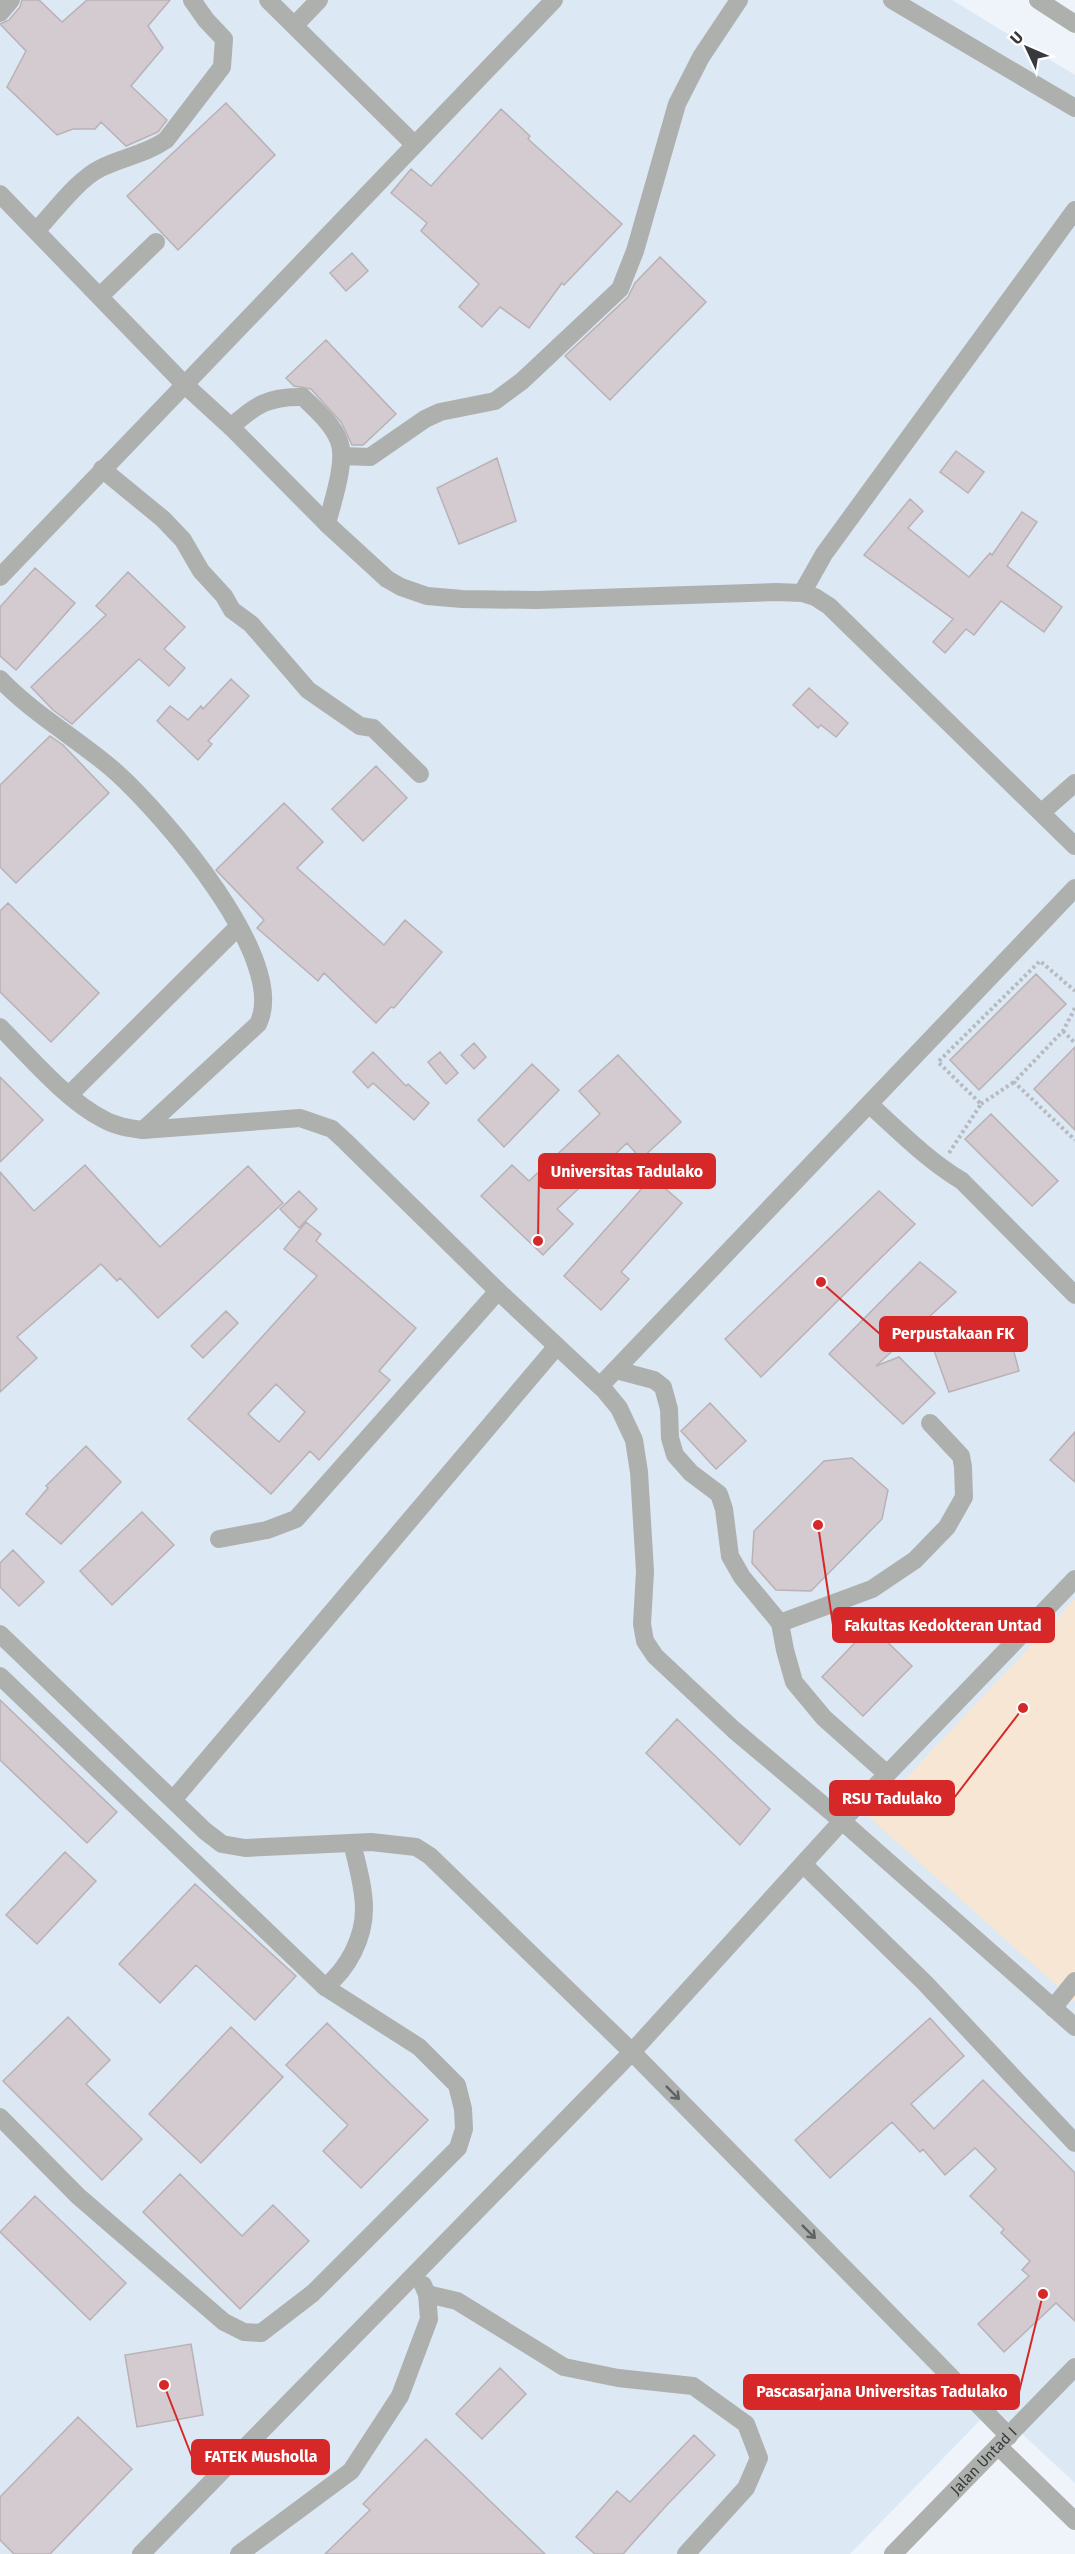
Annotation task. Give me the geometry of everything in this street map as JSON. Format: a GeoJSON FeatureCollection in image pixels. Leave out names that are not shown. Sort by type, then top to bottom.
{"type":"FeatureCollection","features":[{"type":"Feature","properties":{"kind":"street"},"geometry":{"type":"LineString","coordinates":[[0,13],[11,0]]}},
{"type":"Feature","properties":{"kind":"street"},"geometry":{"type":"LineString","coordinates":[[37,230],[87,178],[101,168],[154,148],[166,140],[222,67],[224,39],[206,20],[192,0]]}},
{"type":"Feature","properties":{"kind":"street"},"geometry":{"type":"LineString","coordinates":[[268,0],[414,144]]}},
{"type":"Feature","properties":{"kind":"street"},"geometry":{"type":"LineString","coordinates":[[295,25],[319,0]]}},
{"type":"Feature","properties":{"kind":"street"},"geometry":{"type":"LineString","coordinates":[[0,577],[554,0]]}},
{"type":"Feature","properties":{"kind":"street"},"geometry":{"type":"LineString","coordinates":[[342,456],[370,457],[425,419],[440,412],[495,401],[522,381],[620,289],[635,251],[678,104],[701,57],[739,0]]}},
{"type":"Feature","properties":{"kind":"street"},"geometry":{"type":"LineString","coordinates":[[891,0],[1075,108]]}},
{"type":"Feature","properties":{"kind":"street"},"geometry":{"type":"LineString","coordinates":[[1038,0],[1075,24]]}},
{"type":"Feature","properties":{"kind":"street"},"geometry":{"type":"LineString","coordinates":[[0,194],[184,384],[231,427],[327,524],[387,579],[427,597],[537,600],[802,593],[815,597],[829,606],[858,633],[1075,846]]}},
{"type":"Feature","properties":{"kind":"street"},"geometry":{"type":"LineString","coordinates":[[802,593],[824,554],[1075,210]]}},
{"type":"Feature","properties":{"kind":"street"},"geometry":{"type":"LineString","coordinates":[[100,296],[156,242]]}},
{"type":"Feature","properties":{"kind":"street"},"geometry":{"type":"LineString","coordinates":[[231,427],[254,406],[268,400],[303,397],[325,420],[339,441],[342,456],[327,524]]}},
{"type":"Feature","properties":{"kind":"street"},"geometry":{"type":"LineString","coordinates":[[102,469],[163,519],[183,540],[201,572],[224,596],[232,610],[251,624],[308,690],[360,726],[373,728],[420,774]]}},
{"type":"Feature","properties":{"kind":"street"},"geometry":{"type":"LineString","coordinates":[[0,679],[117,774],[177,836],[233,915],[259,970],[263,1014],[258,1024],[143,1130]]}},
{"type":"Feature","properties":{"kind":"street"},"geometry":{"type":"LineString","coordinates":[[1042,812],[1075,783]]}},
{"type":"Feature","properties":{"kind":"street"},"geometry":{"type":"LineString","coordinates":[[600,1386],[1075,888]]}},
{"type":"Feature","properties":{"kind":"street"},"geometry":{"type":"LineString","coordinates":[[69,1095],[238,927]]}},
{"type":"Feature","properties":{"kind":"street"},"geometry":{"type":"LineString","coordinates":[[0,1027],[69,1095],[102,1119],[118,1125],[143,1130],[300,1118],[332,1129],[345,1141],[498,1291],[600,1386],[619,1408],[634,1440],[645,1570],[642,1624],[645,1641],[654,1656],[734,1730],[842,1821],[1075,2027]]}},
{"type":"Feature","properties":{"kind":"street"},"geometry":{"type":"LineString","coordinates":[[870,1104],[913,1147],[962,1181],[1075,1295]]}},
{"type":"Feature","properties":{"kind":"street"},"geometry":{"type":"LineString","coordinates":[[219,1539],[267,1530],[296,1519],[498,1291]]}},
{"type":"Feature","properties":{"kind":"street"},"geometry":{"type":"LineString","coordinates":[[173,1800],[557,1346]]}},
{"type":"Feature","properties":{"kind":"street"},"geometry":{"type":"LineString","coordinates":[[616,1370],[654,1380],[663,1386],[669,1409],[670,1438],[675,1455],[691,1473],[718,1494],[724,1509],[730,1556],[742,1577],[780,1623],[794,1682],[824,1718],[887,1774]]}},
{"type":"Feature","properties":{"kind":"street"},"geometry":{"type":"LineString","coordinates":[[780,1623],[872,1589],[915,1560],[947,1527],[964,1497],[963,1467],[961,1456],[930,1423]]}},
{"type":"Feature","properties":{"kind":"street"},"geometry":{"type":"LineString","coordinates":[[141,2554],[632,2052],[842,1821],[1075,1579]]}},
{"type":"Feature","properties":{"kind":"street"},"geometry":{"type":"LineString","coordinates":[[0,1634],[204,1831],[222,1844],[245,1848],[352,1843],[395,1844],[416,1847],[430,1856],[632,2052],[1004,2441],[1075,2521]]}},
{"type":"Feature","properties":{"kind":"street"},"geometry":{"type":"LineString","coordinates":[[0,1676],[325,1987],[419,2047],[457,2085],[464,2109],[464,2129],[458,2148],[313,2293],[261,2333],[244,2332],[224,2322],[78,2196],[2,2122]]}},
{"type":"Feature","properties":{"kind":"street"},"geometry":{"type":"LineString","coordinates":[[325,1987],[338,1977],[356,1947],[364,1909],[352,1843]]}},
{"type":"Feature","properties":{"kind":"street"},"geometry":{"type":"LineString","coordinates":[[803,1864],[925,1983],[1075,2143]]}},
{"type":"Feature","properties":{"kind":"street"},"geometry":{"type":"LineString","coordinates":[[1053,2008],[1075,1981]]}},
{"type":"Feature","properties":{"kind":"street"},"geometry":{"type":"LineString","coordinates":[[239,2554],[351,2471],[400,2396],[429,2319],[427,2294],[416,2272]]}},
{"type":"Feature","properties":{"kind":"street"},"geometry":{"type":"LineString","coordinates":[[427,2294],[457,2301],[564,2367],[618,2378],[693,2386],[746,2424],[759,2458],[746,2487],[686,2554]]}},
{"type":"Feature","properties":{"kind":"street","name":"Jalan Untad I"},"geometry":{"type":"LineString","coordinates":[[893,2554],[1075,2367]]}},
{"type":"Feature","properties":{"kind":"path"},"geometry":{"type":"LineString","coordinates":[[981,1104],[938,1062],[1040,961],[1075,991]]}},
{"type":"Feature","properties":{"kind":"path"},"geometry":{"type":"LineString","coordinates":[[939,1167],[981,1104],[1014,1082],[1063,1031],[1075,1008]]}},
{"type":"Feature","properties":{"kind":"path"},"geometry":{"type":"LineString","coordinates":[[1063,1031],[1075,1043]]}},
{"type":"Feature","properties":{"kind":"path"},"geometry":{"type":"LineString","coordinates":[[1014,1082],[1075,1140]]}},
{"type":"Feature","properties":{"kind":"shaded area"},"geometry":{"type":"Polygon","coordinates":[[[0,0],[952,0],[1075,75],[1075,2483],[993,2407],[850,2554],[0,2554],[0,0]]]}},
{"type":"Feature","properties":{"kind":"shaded area"},"geometry":{"type":"Polygon","coordinates":[[[1075,1599],[1075,2002],[869,1817],[1075,1599]]]}},
{"type":"Feature","properties":{"kind":"building"},"geometry":{"type":"Polygon","coordinates":[[[22,0],[39,0],[62,22],[87,0],[170,0],[148,26],[163,48],[131,86],[167,120],[158,132],[126,146],[101,122],[95,129],[73,129],[57,135],[7,87],[26,51],[0,24],[9,20],[20,7],[22,0]]]}},
{"type":"Feature","properties":{"kind":"building"},"geometry":{"type":"Polygon","coordinates":[[[226,103],[275,155],[178,250],[127,196],[226,103]]]}},
{"type":"Feature","properties":{"kind":"building"},"geometry":{"type":"Polygon","coordinates":[[[501,109],[530,136],[528,139],[622,224],[564,285],[562,283],[529,328],[500,307],[482,327],[459,307],[479,284],[421,231],[427,223],[391,193],[411,169],[431,186],[501,109]]]}},
{"type":"Feature","properties":{"kind":"building"},"geometry":{"type":"Polygon","coordinates":[[[352,253],[368,271],[346,291],[330,273],[352,253]]]}},
{"type":"Feature","properties":{"kind":"building"},"geometry":{"type":"Polygon","coordinates":[[[660,257],[706,302],[610,400],[565,356],[628,297],[635,283],[660,257]]]}},
{"type":"Feature","properties":{"kind":"building"},"geometry":{"type":"Polygon","coordinates":[[[326,340],[396,414],[363,445],[352,445],[341,422],[311,389],[294,386],[286,378],[326,340]]]}},
{"type":"Feature","properties":{"kind":"building"},"geometry":{"type":"Polygon","coordinates":[[[956,451],[984,472],[968,493],[940,472],[956,451]]]}},
{"type":"Feature","properties":{"kind":"building"},"geometry":{"type":"Polygon","coordinates":[[[497,458],[516,521],[459,544],[437,488],[497,458]]]}},
{"type":"Feature","properties":{"kind":"building"},"geometry":{"type":"Polygon","coordinates":[[[910,499],[923,511],[908,528],[969,577],[990,553],[992,555],[1022,512],[1037,522],[1007,566],[1062,607],[1044,632],[1001,601],[974,635],[966,629],[945,653],[933,642],[953,619],[864,555],[910,499]]]}},
{"type":"Feature","properties":{"kind":"building"},"geometry":{"type":"Polygon","coordinates":[[[35,568],[75,603],[16,670],[0,656],[0,607],[35,568]]]}},
{"type":"Feature","properties":{"kind":"building"},"geometry":{"type":"Polygon","coordinates":[[[128,572],[185,627],[164,649],[185,668],[169,686],[139,659],[72,724],[53,710],[31,687],[106,615],[96,606],[128,572]]]}},
{"type":"Feature","properties":{"kind":"building"},"geometry":{"type":"Polygon","coordinates":[[[231,679],[249,696],[208,741],[212,744],[198,760],[157,721],[170,706],[188,720],[201,706],[203,709],[231,679]]]}},
{"type":"Feature","properties":{"kind":"building"},"geometry":{"type":"Polygon","coordinates":[[[809,688],[848,723],[836,737],[821,725],[818,728],[793,705],[809,688]]]}},
{"type":"Feature","properties":{"kind":"building"},"geometry":{"type":"Polygon","coordinates":[[[50,736],[63,745],[109,793],[16,883],[0,867],[0,785],[50,736]]]}},
{"type":"Feature","properties":{"kind":"building"},"geometry":{"type":"Polygon","coordinates":[[[376,766],[407,798],[363,841],[332,809],[376,766]]]}},
{"type":"Feature","properties":{"kind":"building"},"geometry":{"type":"Polygon","coordinates":[[[284,803],[323,842],[297,868],[384,945],[405,920],[442,952],[394,1008],[391,1007],[376,1023],[324,973],[318,981],[257,928],[264,920],[216,870],[284,803]]]}},
{"type":"Feature","properties":{"kind":"building"},"geometry":{"type":"Polygon","coordinates":[[[8,903],[99,993],[51,1042],[0,992],[0,911],[8,903]]]}},
{"type":"Feature","properties":{"kind":"building"},"geometry":{"type":"Polygon","coordinates":[[[1036,974],[1066,1004],[979,1090],[950,1060],[1036,974]]]}},
{"type":"Feature","properties":{"kind":"building"},"geometry":{"type":"Polygon","coordinates":[[[474,1043],[486,1057],[474,1069],[461,1055],[474,1043]]]}},
{"type":"Feature","properties":{"kind":"building"},"geometry":{"type":"Polygon","coordinates":[[[1075,1047],[1075,1130],[1034,1089],[1075,1047]]]}},
{"type":"Feature","properties":{"kind":"building"},"geometry":{"type":"Polygon","coordinates":[[[373,1052],[406,1086],[408,1084],[429,1103],[414,1120],[373,1083],[368,1088],[353,1072],[373,1052]]]}},
{"type":"Feature","properties":{"kind":"building"},"geometry":{"type":"Polygon","coordinates":[[[440,1052],[458,1073],[446,1084],[428,1062],[440,1052]]]}},
{"type":"Feature","properties":{"kind":"building"},"geometry":{"type":"Polygon","coordinates":[[[618,1055],[681,1122],[641,1159],[627,1143],[557,1209],[573,1224],[543,1255],[481,1196],[512,1165],[529,1181],[600,1114],[579,1091],[618,1055]]]}},
{"type":"Feature","properties":{"kind":"building"},"geometry":{"type":"Polygon","coordinates":[[[532,1064],[559,1090],[504,1147],[478,1120],[532,1064]]]}},
{"type":"Feature","properties":{"kind":"building"},"geometry":{"type":"Polygon","coordinates":[[[0,1077],[43,1120],[0,1162],[0,1077]]]}},
{"type":"Feature","properties":{"kind":"building"},"geometry":{"type":"Polygon","coordinates":[[[991,1114],[1058,1181],[1032,1206],[965,1139],[991,1114]]]}},
{"type":"Feature","properties":{"kind":"building"},"geometry":{"type":"Polygon","coordinates":[[[85,1165],[160,1247],[248,1166],[283,1203],[158,1318],[120,1278],[117,1281],[101,1264],[17,1337],[37,1358],[0,1392],[0,1172],[34,1211],[85,1165]]]}},
{"type":"Feature","properties":{"kind":"building"},"geometry":{"type":"Polygon","coordinates":[[[652,1177],[682,1203],[621,1272],[629,1279],[601,1310],[564,1276],[652,1177]]]}},
{"type":"Feature","properties":{"kind":"building"},"geometry":{"type":"Polygon","coordinates":[[[299,1191],[317,1209],[299,1228],[280,1209],[299,1191]]]}},
{"type":"Feature","properties":{"kind":"building"},"geometry":{"type":"Polygon","coordinates":[[[879,1191],[915,1224],[761,1377],[725,1339],[879,1191]]]}},
{"type":"Feature","properties":{"kind":"building"},"geometry":{"type":"Polygon","coordinates":[[[306,1222],[321,1234],[316,1241],[416,1328],[379,1371],[390,1380],[319,1460],[310,1451],[271,1494],[188,1419],[317,1276],[284,1249],[306,1222]],[[276,1384],[248,1414],[279,1442],[305,1412],[276,1384]]]}},
{"type":"Feature","properties":{"kind":"building"},"geometry":{"type":"Polygon","coordinates":[[[920,1262],[956,1292],[876,1366],[899,1357],[935,1393],[903,1424],[829,1354],[920,1262]]]}},
{"type":"Feature","properties":{"kind":"building"},"geometry":{"type":"Polygon","coordinates":[[[226,1311],[238,1323],[203,1358],[191,1346],[226,1311]]]}},
{"type":"Feature","properties":{"kind":"building"},"geometry":{"type":"Polygon","coordinates":[[[1005,1318],[1019,1371],[949,1392],[932,1345],[1005,1318]]]}},
{"type":"Feature","properties":{"kind":"building"},"geometry":{"type":"Polygon","coordinates":[[[710,1403],[746,1441],[716,1469],[681,1431],[710,1403]]]}},
{"type":"Feature","properties":{"kind":"building"},"geometry":{"type":"Polygon","coordinates":[[[1075,1432],[1075,1482],[1050,1460],[1075,1432]]]}},
{"type":"Feature","properties":{"kind":"building"},"geometry":{"type":"Polygon","coordinates":[[[86,1446],[121,1482],[61,1544],[26,1514],[48,1488],[46,1486],[86,1446]]]}},
{"type":"Feature","properties":{"kind":"building"},"geometry":{"type":"Polygon","coordinates":[[[852,1458],[888,1490],[882,1519],[811,1591],[776,1590],[752,1563],[754,1531],[824,1461],[852,1458]]]}},
{"type":"Feature","properties":{"kind":"building"},"geometry":{"type":"Polygon","coordinates":[[[142,1512],[174,1545],[112,1605],[80,1571],[142,1512]]]}},
{"type":"Feature","properties":{"kind":"building"},"geometry":{"type":"Polygon","coordinates":[[[13,1550],[44,1582],[19,1606],[0,1587],[0,1563],[13,1550]]]}},
{"type":"Feature","properties":{"kind":"building"},"geometry":{"type":"Polygon","coordinates":[[[871,1626],[912,1666],[863,1716],[822,1677],[871,1626]]]}},
{"type":"Feature","properties":{"kind":"building"},"geometry":{"type":"Polygon","coordinates":[[[0,1700],[117,1812],[87,1843],[0,1760],[0,1700]]]}},
{"type":"Feature","properties":{"kind":"building"},"geometry":{"type":"Polygon","coordinates":[[[677,1719],[770,1809],[740,1845],[646,1753],[677,1719]]]}},
{"type":"Feature","properties":{"kind":"building"},"geometry":{"type":"Polygon","coordinates":[[[65,1852],[96,1881],[37,1944],[6,1915],[65,1852]]]}},
{"type":"Feature","properties":{"kind":"building"},"geometry":{"type":"Polygon","coordinates":[[[195,1884],[296,1976],[255,2020],[196,1965],[160,2003],[119,1964],[195,1884]]]}},
{"type":"Feature","properties":{"kind":"building"},"geometry":{"type":"Polygon","coordinates":[[[68,2017],[110,2060],[86,2084],[142,2139],[102,2180],[3,2081],[68,2017]]]}},
{"type":"Feature","properties":{"kind":"building"},"geometry":{"type":"Polygon","coordinates":[[[930,2018],[964,2056],[911,2104],[934,2129],[983,2080],[1075,2173],[1075,2321],[1056,2303],[1004,2352],[978,2324],[1029,2276],[1022,2270],[1030,2261],[1001,2233],[1004,2229],[970,2196],[996,2169],[975,2148],[945,2175],[923,2149],[920,2152],[892,2122],[830,2178],[795,2140],[930,2018]]]}},
{"type":"Feature","properties":{"kind":"building"},"geometry":{"type":"Polygon","coordinates":[[[327,2023],[428,2120],[361,2188],[323,2151],[348,2125],[286,2065],[327,2023]]]}},
{"type":"Feature","properties":{"kind":"building"},"geometry":{"type":"Polygon","coordinates":[[[231,2027],[283,2077],[201,2163],[149,2114],[231,2027]]]}},
{"type":"Feature","properties":{"kind":"building"},"geometry":{"type":"Polygon","coordinates":[[[180,2174],[242,2236],[273,2205],[309,2241],[240,2309],[143,2212],[180,2174]]]}},
{"type":"Feature","properties":{"kind":"building"},"geometry":{"type":"Polygon","coordinates":[[[35,2196],[126,2283],[90,2320],[0,2232],[35,2196]]]}},
{"type":"Feature","properties":{"kind":"building"},"geometry":{"type":"Polygon","coordinates":[[[191,2344],[203,2415],[137,2427],[125,2355],[191,2344]]]}},
{"type":"Feature","properties":{"kind":"building"},"geometry":{"type":"Polygon","coordinates":[[[500,2368],[526,2394],[482,2439],[456,2414],[500,2368]]]}},
{"type":"Feature","properties":{"kind":"building"},"geometry":{"type":"Polygon","coordinates":[[[78,2417],[132,2469],[50,2554],[14,2554],[0,2540],[0,2497],[78,2417]]]}},
{"type":"Feature","properties":{"kind":"building"},"geometry":{"type":"Polygon","coordinates":[[[694,2435],[715,2455],[623,2554],[595,2554],[576,2537],[617,2491],[630,2502],[694,2435]]]}},
{"type":"Feature","properties":{"kind":"building"},"geometry":{"type":"Polygon","coordinates":[[[426,2439],[545,2554],[325,2554],[370,2510],[363,2504],[426,2439]]]}},
{"type":"Feature","properties":{"kind":"place","name":"Universitas Tadulako"},"geometry":{"type":"Point","coordinates":[538,1241]}},
{"type":"Feature","properties":{"kind":"place","name":"Perpustakaan FK"},"geometry":{"type":"Point","coordinates":[821,1282]}},
{"type":"Feature","properties":{"kind":"place","name":"Fakultas Kedokteran Untad"},"geometry":{"type":"Point","coordinates":[818,1525]}},
{"type":"Feature","properties":{"kind":"place","name":"RSU Tadulako"},"geometry":{"type":"Point","coordinates":[1023,1708]}},
{"type":"Feature","properties":{"kind":"place","name":"Pascasarjana Universitas Tadulako"},"geometry":{"type":"Point","coordinates":[1043,2294]}},
{"type":"Feature","properties":{"kind":"place","name":"FATEK Musholla"},"geometry":{"type":"Point","coordinates":[164,2385]}}]}
